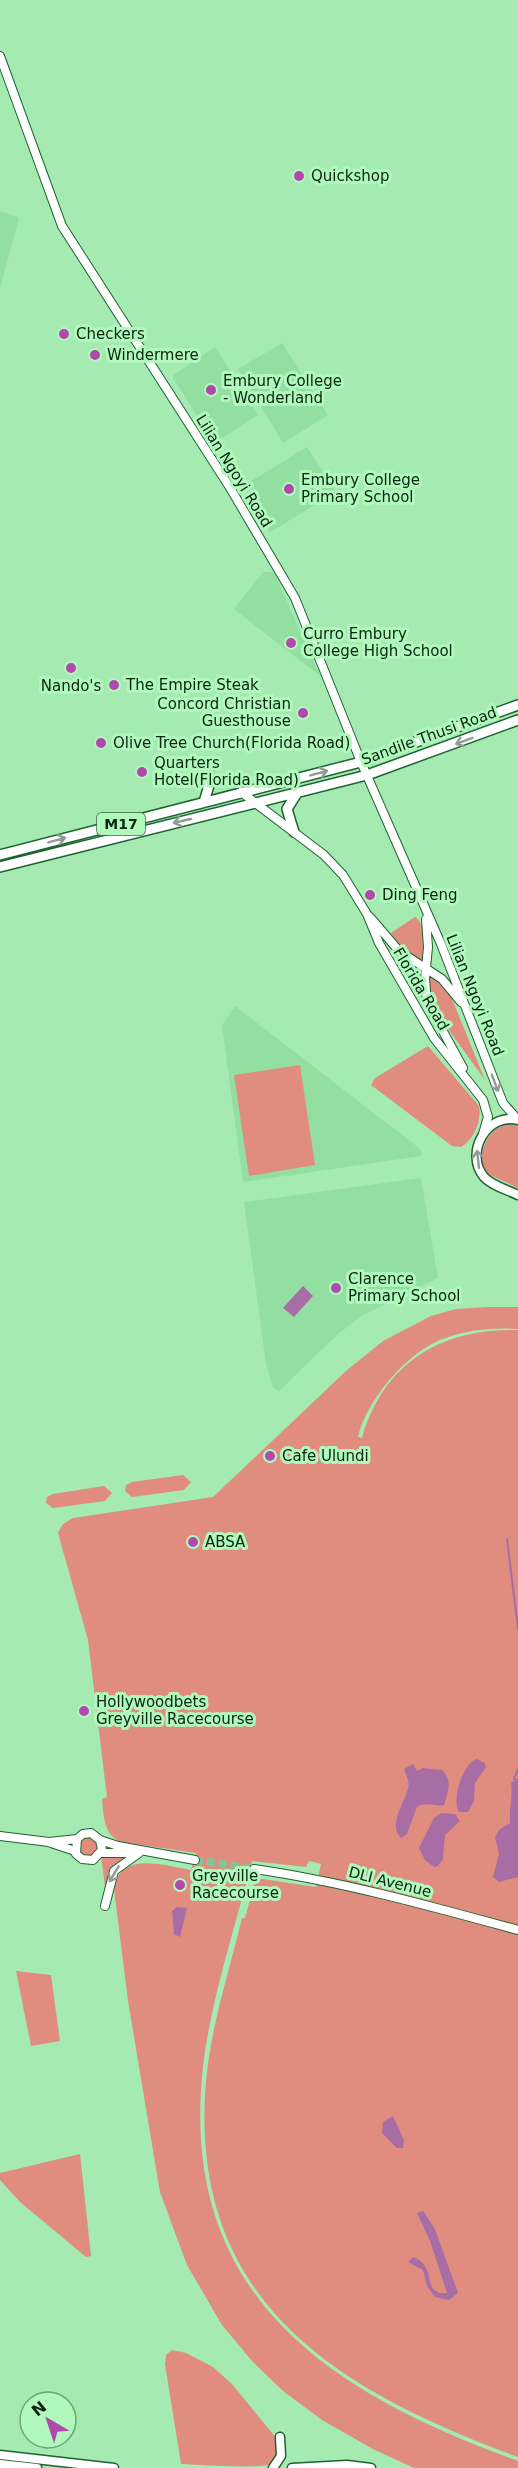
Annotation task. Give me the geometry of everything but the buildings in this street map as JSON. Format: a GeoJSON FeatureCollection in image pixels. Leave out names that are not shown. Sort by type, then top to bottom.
{"type":"FeatureCollection","features":[{"type":"Feature","properties":{"kind":"main road","name":"Sandile Thusi Road"},"geometry":{"type":"LineString","coordinates":[[0,854],[361,762],[518,705]]}},
{"type":"Feature","properties":{"kind":"main road","name":"Sandile Thusi Road"},"geometry":{"type":"LineString","coordinates":[[0,867],[367,774],[518,720]]}},
{"type":"Feature","properties":{"kind":"main road"},"geometry":{"type":"LineString","coordinates":[[204,802],[210,782],[207,766]]}},
{"type":"Feature","properties":{"kind":"main road"},"geometry":{"type":"LineString","coordinates":[[294,832],[286,809],[291,798],[298,792]]}},
{"type":"Feature","properties":{"kind":"main road"},"geometry":{"type":"LineString","coordinates":[[517,1119],[499,1120],[483,1136],[476,1154],[480,1171],[488,1181],[518,1195]]}},
{"type":"Feature","properties":{"kind":"main road"},"geometry":{"type":"LineString","coordinates":[[273,2468],[281,2456],[280,2437]]}},
{"type":"Feature","properties":{"kind":"main road"},"geometry":{"type":"LineString","coordinates":[[0,2455],[114,2468]]}},
{"type":"Feature","properties":{"kind":"main road"},"geometry":{"type":"LineString","coordinates":[[0,2464],[36,2468]]}},
{"type":"Feature","properties":{"kind":"main road"},"geometry":{"type":"LineString","coordinates":[[292,2468],[371,2468]]}},
{"type":"Feature","properties":{"kind":"street","name":"Lilian Ngoyi Road"},"geometry":{"type":"LineString","coordinates":[[0,56],[62,226],[282,573],[295,598],[361,762],[468,1010],[503,1103],[517,1119]]}},
{"type":"Feature","properties":{"kind":"street","name":"Florida Road"},"geometry":{"type":"LineString","coordinates":[[242,792],[338,869],[367,914],[399,951],[448,985],[468,1010]]}},
{"type":"Feature","properties":{"kind":"street","name":"Lilian Ngoyi Road"},"geometry":{"type":"LineString","coordinates":[[426,912],[427,1002],[468,1077]]}},
{"type":"Feature","properties":{"kind":"street","name":"Florida Road"},"geometry":{"type":"LineString","coordinates":[[367,914],[379,943],[434,1038],[468,1077],[486,1106],[488,1117],[483,1136]]}},
{"type":"Feature","properties":{"kind":"street"},"geometry":{"type":"LineString","coordinates":[[49,1842],[76,1839],[87,1833],[95,1834],[100,1840],[152,1854]]}},
{"type":"Feature","properties":{"kind":"street"},"geometry":{"type":"LineString","coordinates":[[0,1836],[49,1842],[75,1851],[87,1861],[100,1853],[139,1853],[195,1860]]}},
{"type":"Feature","properties":{"kind":"street"},"geometry":{"type":"LineString","coordinates":[[75,1851],[76,1839]]}},
{"type":"Feature","properties":{"kind":"street"},"geometry":{"type":"LineString","coordinates":[[100,1840],[100,1853]]}},
{"type":"Feature","properties":{"kind":"street"},"geometry":{"type":"LineString","coordinates":[[105,1906],[114,1870],[139,1853]]}},
{"type":"Feature","properties":{"kind":"street","name":"DLI Avenue"},"geometry":{"type":"LineString","coordinates":[[254,1869],[375,1890],[518,1930]]}},
{"type":"Feature","properties":{"kind":"shaded area"},"geometry":{"type":"Polygon","coordinates":[[[0,211],[19,218],[0,288],[0,211]]]}},
{"type":"Feature","properties":{"kind":"shaded area"},"geometry":{"type":"Polygon","coordinates":[[[282,343],[328,415],[283,443],[238,369],[282,343]]]}},
{"type":"Feature","properties":{"kind":"shaded area","name":"Embury College - Wonderland"},"geometry":{"type":"Polygon","coordinates":[[[215,347],[258,415],[214,443],[172,376],[215,347]]]}},
{"type":"Feature","properties":{"kind":"shaded area","name":"Embury College Primary School"},"geometry":{"type":"Polygon","coordinates":[[[307,447],[336,492],[270,532],[243,486],[307,447]]]}},
{"type":"Feature","properties":{"kind":"shaded area","name":"Curro Embury College High School"},"geometry":{"type":"Polygon","coordinates":[[[263,572],[274,572],[320,676],[234,609],[263,572]]]}},
{"type":"Feature","properties":{"kind":"shaded area"},"geometry":{"type":"Polygon","coordinates":[[[415,917],[422,925],[425,945],[423,963],[401,948],[391,933],[415,917]]]}},
{"type":"Feature","properties":{"kind":"shaded area"},"geometry":{"type":"Polygon","coordinates":[[[430,977],[444,986],[452,999],[485,1080],[436,1012],[429,993],[430,977]]]}},
{"type":"Feature","properties":{"kind":"shaded area"},"geometry":{"type":"Polygon","coordinates":[[[235,1006],[419,1148],[421,1156],[243,1182],[222,1025],[235,1006]]]}},
{"type":"Feature","properties":{"kind":"shaded area"},"geometry":{"type":"Polygon","coordinates":[[[428,1046],[479,1106],[476,1129],[470,1140],[461,1147],[452,1146],[371,1085],[375,1078],[428,1046]]]}},
{"type":"Feature","properties":{"kind":"shaded area"},"geometry":{"type":"Polygon","coordinates":[[[300,1065],[315,1165],[249,1176],[234,1075],[300,1065]]]}},
{"type":"Feature","properties":{"kind":"shaded area"},"geometry":{"type":"Polygon","coordinates":[[[512,1123],[518,1125],[518,1188],[488,1174],[480,1163],[483,1149],[493,1132],[512,1123]]]}},
{"type":"Feature","properties":{"kind":"shaded area","name":"Clarence Primary School"},"geometry":{"type":"Polygon","coordinates":[[[421,1178],[438,1278],[363,1315],[338,1334],[279,1391],[273,1387],[266,1364],[244,1202],[421,1178]]]}},
{"type":"Feature","properties":{"kind":"shaded area"},"geometry":{"type":"Polygon","coordinates":[[[303,1286],[313,1296],[294,1317],[283,1308],[303,1286]]]}},
{"type":"Feature","properties":{"kind":"shaded area"},"geometry":{"type":"Polygon","coordinates":[[[518,1307],[518,1329],[498,1328],[469,1332],[440,1340],[427,1347],[401,1367],[378,1394],[362,1423],[358,1437],[362,1438],[372,1411],[385,1389],[401,1370],[420,1355],[441,1343],[465,1335],[518,1330],[518,2457],[394,2403],[339,2370],[292,2331],[253,2286],[225,2232],[208,2169],[205,2095],[214,2028],[242,1918],[245,1918],[256,1878],[316,1887],[321,1864],[309,1861],[306,1867],[252,1861],[216,1996],[202,2077],[202,2154],[217,2221],[244,2278],[283,2327],[331,2369],[388,2404],[450,2434],[518,2461],[518,2468],[414,2468],[373,2449],[322,2420],[283,2391],[252,2361],[222,2325],[187,2265],[160,2192],[128,2001],[114,1889],[118,1877],[125,1869],[134,1865],[145,1863],[191,1870],[196,1853],[121,1842],[115,1839],[108,1829],[104,1818],[102,1799],[107,1797],[88,1640],[58,1533],[63,1524],[73,1518],[213,1497],[346,1371],[383,1341],[431,1316],[456,1309],[518,1307]]]}},
{"type":"Feature","properties":{"kind":"shaded area"},"geometry":{"type":"Polygon","coordinates":[[[183,1475],[191,1482],[184,1490],[132,1497],[125,1491],[126,1485],[132,1482],[183,1475]]]}},
{"type":"Feature","properties":{"kind":"shaded area"},"geometry":{"type":"Polygon","coordinates":[[[104,1486],[112,1493],[105,1501],[53,1508],[46,1503],[47,1497],[53,1494],[104,1486]]]}},
{"type":"Feature","properties":{"kind":"shaded area"},"geometry":{"type":"Polygon","coordinates":[[[477,1759],[485,1763],[486,1767],[475,1783],[474,1801],[468,1812],[459,1812],[456,1799],[460,1782],[467,1767],[477,1759]]]}},
{"type":"Feature","properties":{"kind":"shaded area"},"geometry":{"type":"Polygon","coordinates":[[[413,1764],[417,1771],[423,1768],[442,1770],[448,1779],[448,1791],[444,1805],[424,1804],[417,1807],[407,1834],[401,1838],[397,1832],[396,1820],[408,1786],[408,1778],[404,1769],[413,1764]]]}},
{"type":"Feature","properties":{"kind":"shaded area"},"geometry":{"type":"Polygon","coordinates":[[[518,1778],[518,1877],[499,1882],[493,1877],[499,1854],[495,1837],[500,1829],[510,1823],[511,1783],[518,1778]]]}},
{"type":"Feature","properties":{"kind":"shaded area"},"geometry":{"type":"Polygon","coordinates":[[[441,1813],[455,1814],[460,1821],[445,1835],[443,1859],[438,1866],[434,1867],[425,1860],[419,1848],[434,1818],[441,1813]]]}},
{"type":"Feature","properties":{"kind":"shaded area"},"geometry":{"type":"Polygon","coordinates":[[[89,1837],[96,1840],[99,1847],[96,1854],[89,1857],[82,1854],[79,1847],[82,1840],[89,1837]]]}},
{"type":"Feature","properties":{"kind":"shaded area"},"geometry":{"type":"Polygon","coordinates":[[[101,1855],[129,1855],[112,1869],[105,1887],[101,1855]]]}},
{"type":"Feature","properties":{"kind":"shaded area"},"geometry":{"type":"Polygon","coordinates":[[[177,1907],[187,1908],[180,1937],[174,1934],[172,1911],[177,1907]]]}},
{"type":"Feature","properties":{"kind":"shaded area"},"geometry":{"type":"Polygon","coordinates":[[[16,1971],[51,1975],[60,2041],[31,2046],[16,1971]]]}},
{"type":"Feature","properties":{"kind":"shaded area"},"geometry":{"type":"Polygon","coordinates":[[[393,2116],[404,2140],[403,2148],[397,2148],[382,2133],[383,2122],[393,2116]]]}},
{"type":"Feature","properties":{"kind":"shaded area"},"geometry":{"type":"Polygon","coordinates":[[[80,2154],[91,2256],[86,2257],[20,2202],[0,2180],[0,2173],[80,2154]]]}},
{"type":"Feature","properties":{"kind":"shaded area"},"geometry":{"type":"Polygon","coordinates":[[[423,2211],[435,2229],[458,2293],[449,2300],[435,2297],[427,2286],[423,2270],[408,2262],[413,2257],[422,2263],[427,2270],[433,2289],[439,2293],[447,2293],[430,2241],[417,2213],[423,2211]]]}},
{"type":"Feature","properties":{"kind":"shaded area"},"geometry":{"type":"Polygon","coordinates":[[[172,2350],[186,2353],[213,2367],[232,2384],[277,2439],[278,2455],[272,2462],[268,2465],[249,2466],[181,2464],[165,2364],[166,2355],[172,2350]]]}},
{"type":"Feature","properties":{"kind":"waterway"},"geometry":{"type":"LineString","coordinates":[[507,1539],[518,1629]]}},
{"type":"Feature","properties":{"kind":"waterway"},"geometry":{"type":"LineString","coordinates":[[514,1779],[518,1769]]}},
{"type":"Feature","properties":{"kind":"tunnel"},"geometry":{"type":"LineString","coordinates":[[195,1860],[254,1869]]}},
{"type":"Feature","properties":{"kind":"place","name":"Quickshop"},"geometry":{"type":"Point","coordinates":[299,176]}},
{"type":"Feature","properties":{"kind":"place","name":"Checkers"},"geometry":{"type":"Point","coordinates":[64,334]}},
{"type":"Feature","properties":{"kind":"place","name":"Windermere"},"geometry":{"type":"Point","coordinates":[95,355]}},
{"type":"Feature","properties":{"kind":"place","name":"Embury College - Wonderland"},"geometry":{"type":"Point","coordinates":[211,390]}},
{"type":"Feature","properties":{"kind":"place","name":"Embury College Primary School"},"geometry":{"type":"Point","coordinates":[289,489]}},
{"type":"Feature","properties":{"kind":"place","name":"Curro Embury College High School"},"geometry":{"type":"Point","coordinates":[291,643]}},
{"type":"Feature","properties":{"kind":"place","name":"Nando's"},"geometry":{"type":"Point","coordinates":[71,668]}},
{"type":"Feature","properties":{"kind":"place","name":"The Empire Steak"},"geometry":{"type":"Point","coordinates":[114,685]}},
{"type":"Feature","properties":{"kind":"place","name":"Concord Christian Guesthouse"},"geometry":{"type":"Point","coordinates":[303,713]}},
{"type":"Feature","properties":{"kind":"place","name":"Olive Tree Church(Florida Road)"},"geometry":{"type":"Point","coordinates":[101,743]}},
{"type":"Feature","properties":{"kind":"place","name":"Quarters Hotel(Florida Road)"},"geometry":{"type":"Point","coordinates":[142,772]}},
{"type":"Feature","properties":{"kind":"place","name":"Ding Feng"},"geometry":{"type":"Point","coordinates":[370,895]}},
{"type":"Feature","properties":{"kind":"place","name":"Clarence Primary School"},"geometry":{"type":"Point","coordinates":[336,1288]}},
{"type":"Feature","properties":{"kind":"place","name":"Cafe Ulundi"},"geometry":{"type":"Point","coordinates":[270,1456]}},
{"type":"Feature","properties":{"kind":"place","name":"ABSA"},"geometry":{"type":"Point","coordinates":[193,1542]}},
{"type":"Feature","properties":{"kind":"place","name":"Hollywoodbets Greyville Racecourse"},"geometry":{"type":"Point","coordinates":[84,1711]}},
{"type":"Feature","properties":{"kind":"place","name":"Greyville Racecourse"},"geometry":{"type":"Point","coordinates":[180,1885]}}]}
